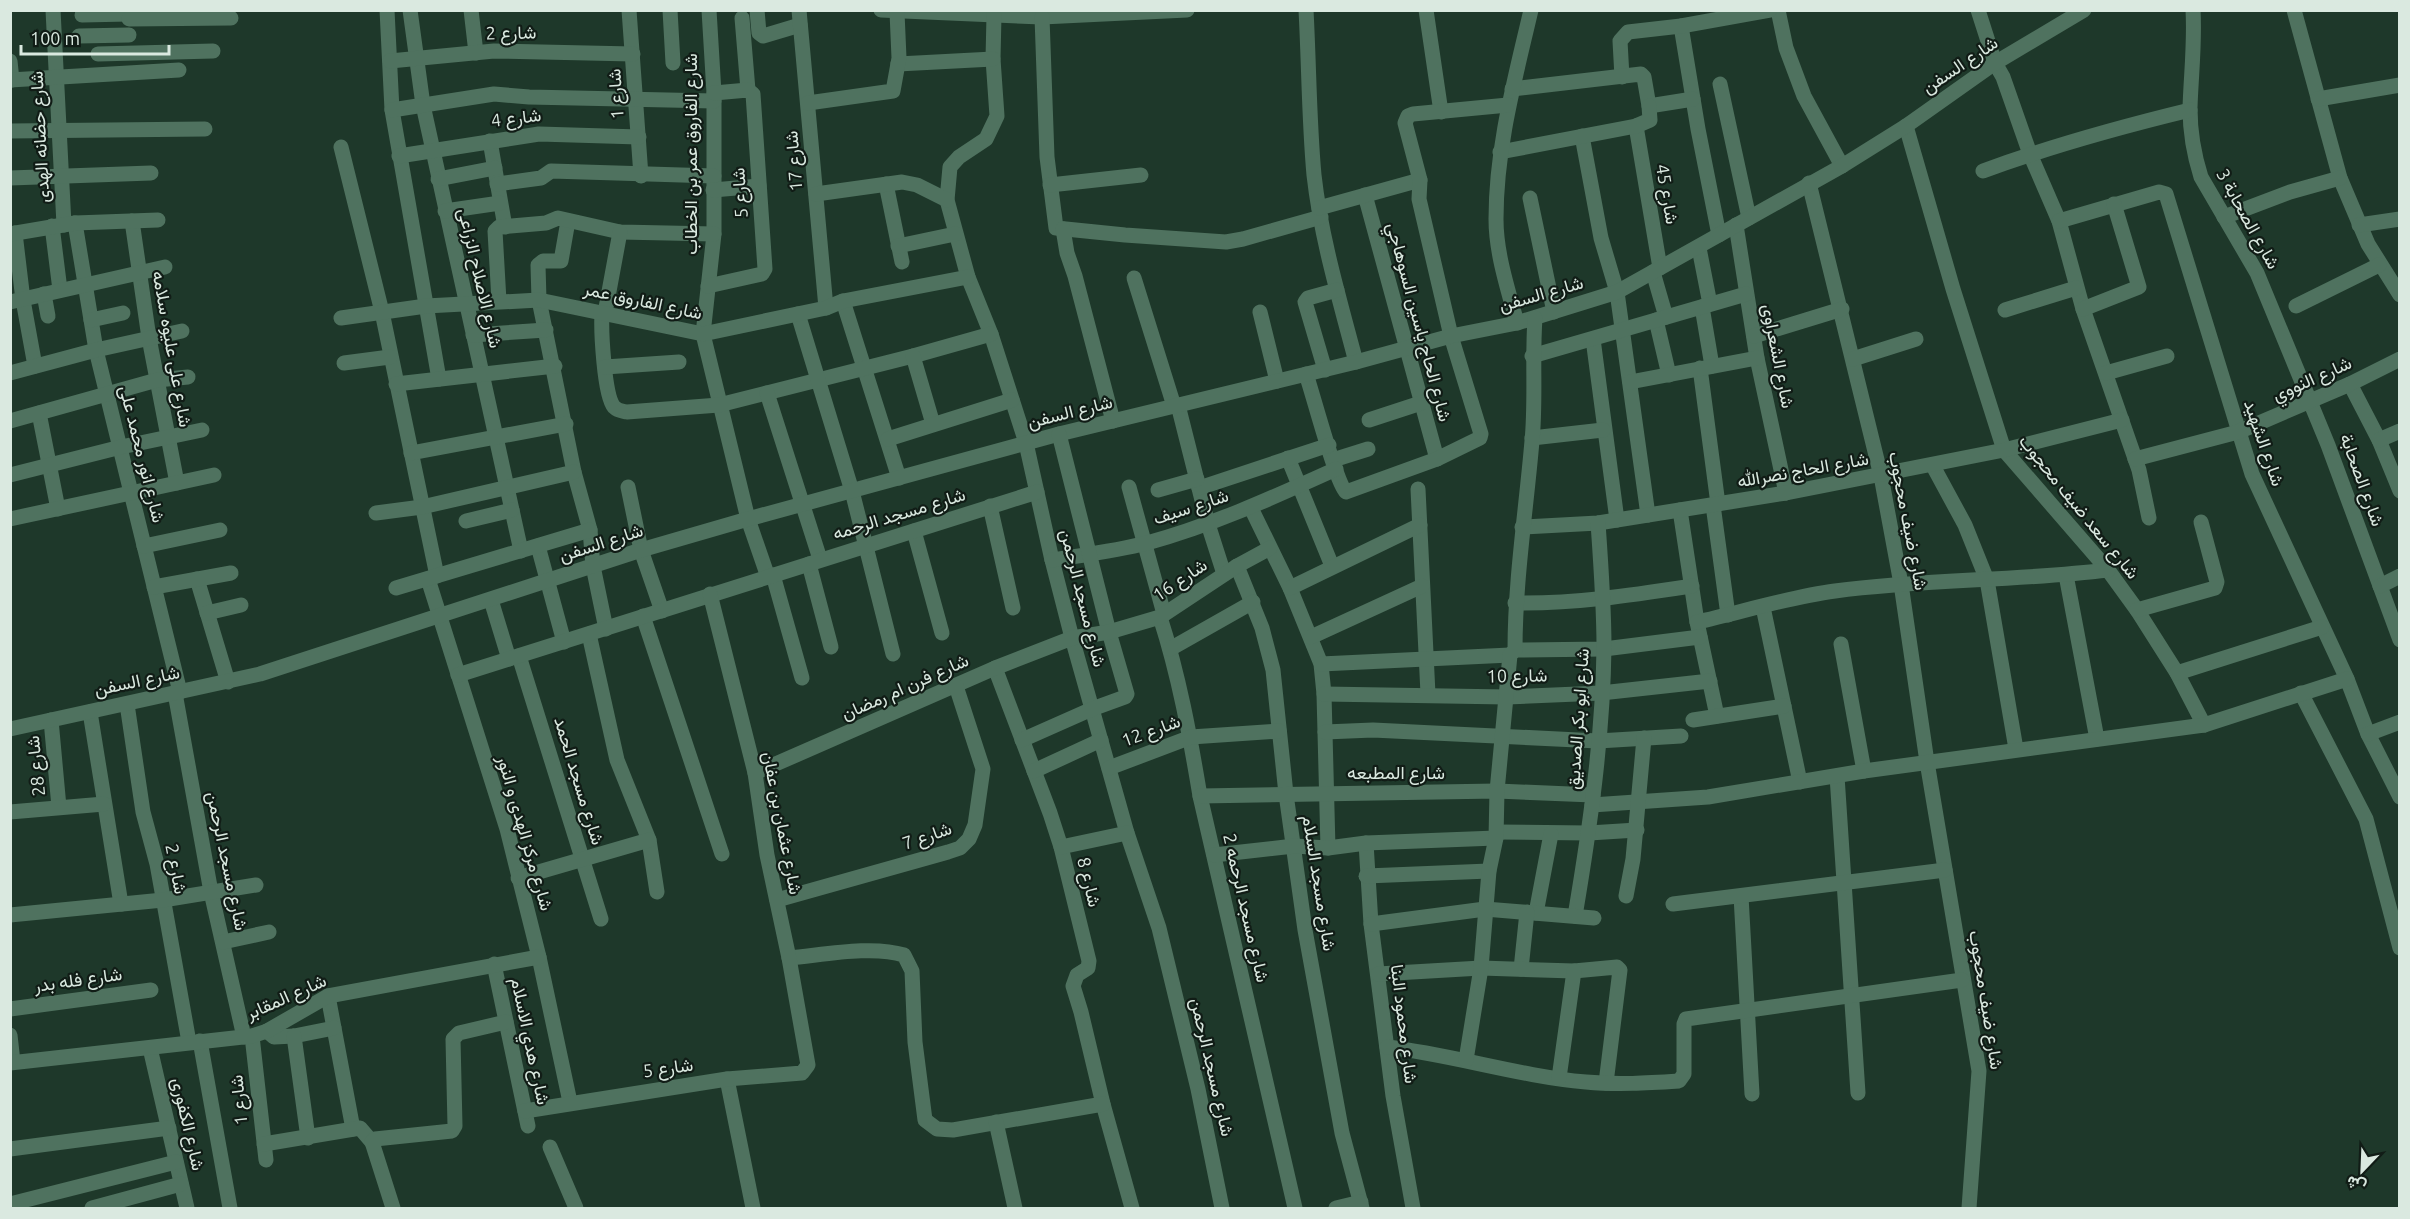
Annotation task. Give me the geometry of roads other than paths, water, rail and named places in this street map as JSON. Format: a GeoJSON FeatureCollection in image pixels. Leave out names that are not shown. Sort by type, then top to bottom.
{"type":"FeatureCollection","features":[{"type":"Feature","properties":{"kind":"street","name":"شارع حضانه الهدى"},"geometry":{"type":"LineString","coordinates":[[53,10],[64,225]]}},
{"type":"Feature","properties":{"kind":"street"},"geometry":{"type":"LineString","coordinates":[[471,10],[476,53]]}},
{"type":"Feature","properties":{"kind":"street","name":"شارع 1"},"geometry":{"type":"LineString","coordinates":[[629,10],[641,176]]}},
{"type":"Feature","properties":{"kind":"street"},"geometry":{"type":"LineString","coordinates":[[670,10],[673,63]]}},
{"type":"Feature","properties":{"kind":"street","name":"شارع الفاروق عمر بن الخطاب"},"geometry":{"type":"LineString","coordinates":[[709,10],[714,97],[714,234],[703,334],[748,519],[771,576]]}},
{"type":"Feature","properties":{"kind":"street"},"geometry":{"type":"LineString","coordinates":[[757,10],[759,33],[763,36],[800,18]]}},
{"type":"Feature","properties":{"kind":"street"},"geometry":{"type":"LineString","coordinates":[[881,10],[1042,17],[1187,10]]}},
{"type":"Feature","properties":{"kind":"street"},"geometry":{"type":"LineString","coordinates":[[1306,10],[1314,174],[1337,290],[1356,362]]}},
{"type":"Feature","properties":{"kind":"street"},"geometry":{"type":"LineString","coordinates":[[1426,10],[1441,112]]}},
{"type":"Feature","properties":{"kind":"street"},"geometry":{"type":"LineString","coordinates":[[1516,323],[1503,267],[1496,220],[1500,152],[1508,105],[1532,10]]}},
{"type":"Feature","properties":{"kind":"street"},"geometry":{"type":"LineString","coordinates":[[1622,77],[1620,41],[1624,34],[1770,10]]}},
{"type":"Feature","properties":{"kind":"street"},"geometry":{"type":"LineString","coordinates":[[1778,10],[1786,48],[1804,96],[1842,166]]}},
{"type":"Feature","properties":{"kind":"street"},"geometry":{"type":"LineString","coordinates":[[1978,10],[1995,63],[2003,77],[2030,153],[2059,221],[2076,288],[2139,470],[2149,518]]}},
{"type":"Feature","properties":{"kind":"street","name":"شارع السفن"},"geometry":{"type":"LineString","coordinates":[[10,729],[260,674],[641,550],[748,519],[1059,434],[1325,370],[1451,336],[1516,323],[1617,292],[1842,166],[1906,126],[1995,63],[2084,10]]}},
{"type":"Feature","properties":{"kind":"street","name":"شارع الصحابة 3"},"geometry":{"type":"LineString","coordinates":[[2193,10],[2194,51],[2190,110],[2196,160],[2201,177],[2257,273],[2312,402]]}},
{"type":"Feature","properties":{"kind":"street"},"geometry":{"type":"LineString","coordinates":[[2294,10],[2340,178],[2359,225],[2379,265],[2397,286]]}},
{"type":"Feature","properties":{"kind":"street","name":"شارع الاصلاح الزراعى"},"geometry":{"type":"LineString","coordinates":[[439,379],[392,110],[387,12],[414,11],[423,105],[444,211],[468,303],[481,375],[521,551]]}},
{"type":"Feature","properties":{"kind":"street"},"geometry":{"type":"LineString","coordinates":[[808,103],[894,92],[898,64],[897,12]]}},
{"type":"Feature","properties":{"kind":"street"},"geometry":{"type":"LineString","coordinates":[[129,14],[130,53]]}},
{"type":"Feature","properties":{"kind":"street"},"geometry":{"type":"LineString","coordinates":[[81,15],[211,14],[231,18]]}},
{"type":"Feature","properties":{"kind":"street","name":"شارع مسجد الرحمن"},"geometry":{"type":"LineString","coordinates":[[994,15],[993,59],[997,116],[995,124],[986,139],[959,157],[950,167],[947,201],[968,277],[991,334],[1026,443],[1072,638],[1127,833],[1159,928],[1198,1089],[1222,1209]]}},
{"type":"Feature","properties":{"kind":"street"},"geometry":{"type":"LineString","coordinates":[[1042,17],[1050,185],[1054,225],[1058,229],[1235,241],[1365,195],[1420,180]]}},
{"type":"Feature","properties":{"kind":"street","name":"شارع 5"},"geometry":{"type":"LineString","coordinates":[[708,286],[764,272],[753,94],[748,90],[742,18]]}},
{"type":"Feature","properties":{"kind":"street","name":"شارع 17"},"geometry":{"type":"LineString","coordinates":[[800,18],[826,308]]}},
{"type":"Feature","properties":{"kind":"street"},"geometry":{"type":"LineString","coordinates":[[1681,26],[1719,236]]}},
{"type":"Feature","properties":{"kind":"street"},"geometry":{"type":"LineString","coordinates":[[78,36],[129,35]]}},
{"type":"Feature","properties":{"kind":"street"},"geometry":{"type":"LineString","coordinates":[[98,54],[213,51]]}},
{"type":"Feature","properties":{"kind":"street","name":"شارع 2"},"geometry":{"type":"LineString","coordinates":[[390,61],[512,51],[633,54]]}},
{"type":"Feature","properties":{"kind":"street"},"geometry":{"type":"LineString","coordinates":[[898,64],[993,59]]}},
{"type":"Feature","properties":{"kind":"street"},"geometry":{"type":"LineString","coordinates":[[10,61],[11,80],[179,70]]}},
{"type":"Feature","properties":{"kind":"street"},"geometry":{"type":"LineString","coordinates":[[1500,152],[1636,126],[1650,120],[1643,75],[1512,89]]}},
{"type":"Feature","properties":{"kind":"street","name":"شارع الشعراوى"},"geometry":{"type":"LineString","coordinates":[[1720,84],[1742,222],[1746,294],[1757,358],[1786,493]]}},
{"type":"Feature","properties":{"kind":"street"},"geometry":{"type":"LineString","coordinates":[[2318,99],[2400,85]]}},
{"type":"Feature","properties":{"kind":"street"},"geometry":{"type":"LineString","coordinates":[[392,110],[494,94],[529,98],[636,99],[714,97],[748,90]]}},
{"type":"Feature","properties":{"kind":"street"},"geometry":{"type":"LineString","coordinates":[[1649,106],[1693,99]]}},
{"type":"Feature","properties":{"kind":"street"},"geometry":{"type":"LineString","coordinates":[[1306,374],[1343,490],[1346,492],[1437,459],[1481,436],[1451,336],[1419,199],[1420,180],[1406,123],[1407,118],[1413,114],[1508,105]]}},
{"type":"Feature","properties":{"kind":"street"},"geometry":{"type":"LineString","coordinates":[[1983,171],[2030,153],[2108,130],[2190,110]]}},
{"type":"Feature","properties":{"kind":"street","name":"شارع 45"},"geometry":{"type":"LineString","coordinates":[[1636,126],[1669,375]]}},
{"type":"Feature","properties":{"kind":"street","name":"شارع سعد ضيف محجوب"},"geometry":{"type":"LineString","coordinates":[[1906,126],[1953,289],[2004,450],[2108,570],[2137,610],[2177,674],[2204,725]]}},
{"type":"Feature","properties":{"kind":"street"},"geometry":{"type":"LineString","coordinates":[[10,131],[205,129]]}},
{"type":"Feature","properties":{"kind":"street","name":"شارع 4"},"geometry":{"type":"LineString","coordinates":[[399,156],[539,134],[639,137]]}},
{"type":"Feature","properties":{"kind":"street"},"geometry":{"type":"LineString","coordinates":[[1582,136],[1601,238],[1617,292],[1648,516]]}},
{"type":"Feature","properties":{"kind":"street"},"geometry":{"type":"LineString","coordinates":[[490,141],[505,227]]}},
{"type":"Feature","properties":{"kind":"street","name":"شارع مركز الهدى و النور"},"geometry":{"type":"LineString","coordinates":[[341,147],[382,312],[422,507],[440,616],[507,829],[539,957],[570,1102]]}},
{"type":"Feature","properties":{"kind":"street"},"geometry":{"type":"LineString","coordinates":[[438,179],[495,168]]}},
{"type":"Feature","properties":{"kind":"street"},"geometry":{"type":"LineString","coordinates":[[497,184],[541,178],[551,171],[759,186]]}},
{"type":"Feature","properties":{"kind":"street"},"geometry":{"type":"LineString","coordinates":[[10,178],[151,173]]}},
{"type":"Feature","properties":{"kind":"street"},"geometry":{"type":"LineString","coordinates":[[1050,185],[1141,175]]}},
{"type":"Feature","properties":{"kind":"street"},"geometry":{"type":"LineString","coordinates":[[2224,217],[2290,192],[2340,178]]}},
{"type":"Feature","properties":{"kind":"street"},"geometry":{"type":"LineString","coordinates":[[816,194],[902,182],[947,201]]}},
{"type":"Feature","properties":{"kind":"street","name":"شارع ضيف محجوب"},"geometry":{"type":"LineString","coordinates":[[1809,183],[1842,309],[1881,476],[1979,1078],[1969,1209]]}},
{"type":"Feature","properties":{"kind":"street"},"geometry":{"type":"LineString","coordinates":[[885,184],[902,262]]}},
{"type":"Feature","properties":{"kind":"street","name":"شارع الشهيد"},"geometry":{"type":"LineString","coordinates":[[2059,221],[2159,192],[2166,194],[2238,432],[2268,511],[2347,679],[2368,734],[2400,797]]}},
{"type":"Feature","properties":{"kind":"street","name":"شارع الحاج ياسين السوهاجي"},"geometry":{"type":"LineString","coordinates":[[1365,195],[1437,459]]}},
{"type":"Feature","properties":{"kind":"street"},"geometry":{"type":"LineString","coordinates":[[1530,198],[1554,312]]}},
{"type":"Feature","properties":{"kind":"street"},"geometry":{"type":"LineString","coordinates":[[444,211],[501,202]]}},
{"type":"Feature","properties":{"kind":"street"},"geometry":{"type":"LineString","coordinates":[[2083,309],[2139,287],[2114,204]]}},
{"type":"Feature","properties":{"kind":"street"},"geometry":{"type":"LineString","coordinates":[[500,301],[495,231],[499,227],[546,224],[558,218],[620,232],[714,234]]}},
{"type":"Feature","properties":{"kind":"street"},"geometry":{"type":"LineString","coordinates":[[2359,225],[2400,219]]}},
{"type":"Feature","properties":{"kind":"street"},"geometry":{"type":"LineString","coordinates":[[35,366],[17,301],[13,234],[64,225],[158,220]]}},
{"type":"Feature","properties":{"kind":"street","name":"شارع على عليوه سلامه"},"geometry":{"type":"LineString","coordinates":[[132,221],[149,339],[177,483]]}},
{"type":"Feature","properties":{"kind":"street"},"geometry":{"type":"LineString","coordinates":[[568,221],[561,261],[543,261],[538,264],[539,300],[555,366],[574,472],[590,530],[592,566],[606,628]]}},
{"type":"Feature","properties":{"kind":"street"},"geometry":{"type":"LineString","coordinates":[[60,290],[64,225]]}},
{"type":"Feature","properties":{"kind":"street","name":"شارع انور محمد على"},"geometry":{"type":"LineString","coordinates":[[64,225],[84,284],[106,394],[121,447],[178,693]]}},
{"type":"Feature","properties":{"kind":"street"},"geometry":{"type":"LineString","coordinates":[[1063,229],[1067,253],[1113,421]]}},
{"type":"Feature","properties":{"kind":"street"},"geometry":{"type":"LineString","coordinates":[[620,232],[603,313],[605,368],[612,404],[620,411],[719,405],[865,369],[991,334]]}},
{"type":"Feature","properties":{"kind":"street"},"geometry":{"type":"LineString","coordinates":[[898,246],[956,234]]}},
{"type":"Feature","properties":{"kind":"street"},"geometry":{"type":"LineString","coordinates":[[1699,248],[1706,305],[1706,367],[1715,505],[1728,615]]}},
{"type":"Feature","properties":{"kind":"street"},"geometry":{"type":"LineString","coordinates":[[2296,306],[2379,265]]}},
{"type":"Feature","properties":{"kind":"street"},"geometry":{"type":"LineString","coordinates":[[17,301],[165,267]]}},
{"type":"Feature","properties":{"kind":"street","name":"شارع الفاروق عمر"},"geometry":{"type":"LineString","coordinates":[[341,318],[426,306],[539,300],[703,334],[826,308],[843,301],[968,277]]}},
{"type":"Feature","properties":{"kind":"street","name":"شارع مسجد السلام"},"geometry":{"type":"LineString","coordinates":[[1134,278],[1176,406],[1208,524],[1230,570],[1253,602],[1273,670],[1286,794],[1305,930],[1336,1104],[1362,1205]]}},
{"type":"Feature","properties":{"kind":"street"},"geometry":{"type":"LineString","coordinates":[[2005,310],[2076,288]]}},
{"type":"Feature","properties":{"kind":"street"},"geometry":{"type":"LineString","coordinates":[[1325,370],[1305,302],[1308,298],[1337,290]]}},
{"type":"Feature","properties":{"kind":"street"},"geometry":{"type":"LineString","coordinates":[[44,294],[48,316]]}},
{"type":"Feature","properties":{"kind":"street"},"geometry":{"type":"LineString","coordinates":[[1532,356],[1746,294]]}},
{"type":"Feature","properties":{"kind":"street"},"geometry":{"type":"LineString","coordinates":[[843,301],[899,478]]}},
{"type":"Feature","properties":{"kind":"street"},"geometry":{"type":"LineString","coordinates":[[1754,336],[1842,309]]}},
{"type":"Feature","properties":{"kind":"street"},"geometry":{"type":"LineString","coordinates":[[1260,312],[1277,381]]}},
{"type":"Feature","properties":{"kind":"street"},"geometry":{"type":"LineString","coordinates":[[91,320],[123,313]]}},
{"type":"Feature","properties":{"kind":"street"},"geometry":{"type":"LineString","coordinates":[[798,314],[852,491],[893,654]]}},
{"type":"Feature","properties":{"kind":"street"},"geometry":{"type":"LineString","coordinates":[[1466,1060],[1481,969],[1489,871],[1496,835],[1497,791],[1513,652],[1515,603],[1532,438],[1532,356],[1535,318]]}},
{"type":"Feature","properties":{"kind":"street"},"geometry":{"type":"LineString","coordinates":[[473,335],[546,330]]}},
{"type":"Feature","properties":{"kind":"street"},"geometry":{"type":"LineString","coordinates":[[10,373],[96,350],[182,332]]}},
{"type":"Feature","properties":{"kind":"street"},"geometry":{"type":"LineString","coordinates":[[1593,339],[1603,430],[1617,520]]}},
{"type":"Feature","properties":{"kind":"street"},"geometry":{"type":"LineString","coordinates":[[1853,359],[1917,339]]}},
{"type":"Feature","properties":{"kind":"street"},"geometry":{"type":"LineString","coordinates":[[914,356],[933,424]]}},
{"type":"Feature","properties":{"kind":"street"},"geometry":{"type":"LineString","coordinates":[[2106,373],[2167,356]]}},
{"type":"Feature","properties":{"kind":"street"},"geometry":{"type":"LineString","coordinates":[[344,363],[390,357]]}},
{"type":"Feature","properties":{"kind":"street"},"geometry":{"type":"LineString","coordinates":[[1630,382],[1757,358]]}},
{"type":"Feature","properties":{"kind":"street","name":"شارع النووي"},"geometry":{"type":"LineString","coordinates":[[2135,459],[2238,432],[2312,402],[2400,358]]}},
{"type":"Feature","properties":{"kind":"street"},"geometry":{"type":"LineString","coordinates":[[605,368],[679,362]]}},
{"type":"Feature","properties":{"kind":"street"},"geometry":{"type":"LineString","coordinates":[[396,384],[555,366]]}},
{"type":"Feature","properties":{"kind":"street"},"geometry":{"type":"LineString","coordinates":[[10,421],[157,381],[188,377]]}},
{"type":"Feature","properties":{"kind":"street"},"geometry":{"type":"LineString","coordinates":[[2350,384],[2379,440],[2400,491]]}},
{"type":"Feature","properties":{"kind":"street"},"geometry":{"type":"LineString","coordinates":[[767,393],[803,505],[831,647]]}},
{"type":"Feature","properties":{"kind":"street"},"geometry":{"type":"LineString","coordinates":[[888,440],[1012,400]]}},
{"type":"Feature","properties":{"kind":"street","name":"شارع الصحابة"},"geometry":{"type":"LineString","coordinates":[[2312,402],[2400,640]]}},
{"type":"Feature","properties":{"kind":"street"},"geometry":{"type":"LineString","coordinates":[[1369,420],[1421,403]]}},
{"type":"Feature","properties":{"kind":"street"},"geometry":{"type":"LineString","coordinates":[[39,413],[58,508]]}},
{"type":"Feature","properties":{"kind":"street","name":"شارع الحاج نصرالله"},"geometry":{"type":"LineString","coordinates":[[1522,527],[1598,523],[1786,493],[1933,466],[2122,420]]}},
{"type":"Feature","properties":{"kind":"street"},"geometry":{"type":"LineString","coordinates":[[411,453],[566,424]]}},
{"type":"Feature","properties":{"kind":"street"},"geometry":{"type":"LineString","coordinates":[[10,475],[121,447],[202,430]]}},
{"type":"Feature","properties":{"kind":"street"},"geometry":{"type":"LineString","coordinates":[[1532,438],[1603,430]]}},
{"type":"Feature","properties":{"kind":"street"},"geometry":{"type":"LineString","coordinates":[[2379,440],[2400,431]]}},
{"type":"Feature","properties":{"kind":"street"},"geometry":{"type":"LineString","coordinates":[[1022,740],[1092,709],[1125,698],[1127,694],[1059,434]]}},
{"type":"Feature","properties":{"kind":"street"},"geometry":{"type":"LineString","coordinates":[[1158,490],[1198,483],[1329,445]]}},
{"type":"Feature","properties":{"kind":"street","name":"شارع سيف"},"geometry":{"type":"LineString","coordinates":[[1052,560],[1145,543],[1208,524],[1251,508],[1298,486],[1368,449]]}},
{"type":"Feature","properties":{"kind":"street"},"geometry":{"type":"LineString","coordinates":[[1288,458],[1332,566]]}},
{"type":"Feature","properties":{"kind":"street"},"geometry":{"type":"LineString","coordinates":[[1933,466],[1965,525],[1987,580],[2016,749]]}},
{"type":"Feature","properties":{"kind":"street"},"geometry":{"type":"LineString","coordinates":[[376,513],[422,507],[574,472]]}},
{"type":"Feature","properties":{"kind":"street"},"geometry":{"type":"LineString","coordinates":[[10,519],[214,475]]}},
{"type":"Feature","properties":{"kind":"street"},"geometry":{"type":"LineString","coordinates":[[628,487],[641,550],[662,611]]}},
{"type":"Feature","properties":{"kind":"street"},"geometry":{"type":"LineString","coordinates":[[1129,487],[1162,616]]}},
{"type":"Feature","properties":{"kind":"street"},"geometry":{"type":"LineString","coordinates":[[1418,489],[1428,694]]}},
{"type":"Feature","properties":{"kind":"street","name":"شارع مسجد الرحمه"},"geometry":{"type":"LineString","coordinates":[[458,675],[1037,492]]}},
{"type":"Feature","properties":{"kind":"street"},"geometry":{"type":"LineString","coordinates":[[990,506],[1013,608]]}},
{"type":"Feature","properties":{"kind":"street"},"geometry":{"type":"LineString","coordinates":[[1251,508],[1290,588],[1321,664],[1324,694],[1328,848]]}},
{"type":"Feature","properties":{"kind":"street"},"geometry":{"type":"LineString","coordinates":[[466,521],[512,510]]}},
{"type":"Feature","properties":{"kind":"street"},"geometry":{"type":"LineString","coordinates":[[1680,510],[1696,621],[1717,716]]}},
{"type":"Feature","properties":{"kind":"street"},"geometry":{"type":"LineString","coordinates":[[2137,610],[2215,588],[2217,582],[2201,522]]}},
{"type":"Feature","properties":{"kind":"street","name":"شارع ابو بكر الصديق"},"geometry":{"type":"LineString","coordinates":[[1575,916],[1589,833],[1604,649],[1598,523]]}},
{"type":"Feature","properties":{"kind":"street"},"geometry":{"type":"LineString","coordinates":[[1290,588],[1420,525]]}},
{"type":"Feature","properties":{"kind":"street"},"geometry":{"type":"LineString","coordinates":[[144,546],[220,530]]}},
{"type":"Feature","properties":{"kind":"street"},"geometry":{"type":"LineString","coordinates":[[396,588],[590,530]]}},
{"type":"Feature","properties":{"kind":"street"},"geometry":{"type":"LineString","coordinates":[[914,531],[942,633]]}},
{"type":"Feature","properties":{"kind":"street"},"geometry":{"type":"LineString","coordinates":[[538,546],[564,642]]}},
{"type":"Feature","properties":{"kind":"street","name":"شارع 16"},"geometry":{"type":"LineString","coordinates":[[1072,638],[1109,632],[1162,616],[1230,570],[1270,548]]}},
{"type":"Feature","properties":{"kind":"street"},"geometry":{"type":"LineString","coordinates":[[1696,621],[1833,591],[1900,584],[2066,575],[2108,570]]}},
{"type":"Feature","properties":{"kind":"street"},"geometry":{"type":"LineString","coordinates":[[154,587],[231,573]]}},
{"type":"Feature","properties":{"kind":"street"},"geometry":{"type":"LineString","coordinates":[[2066,575],[2097,739]]}},
{"type":"Feature","properties":{"kind":"street"},"geometry":{"type":"LineString","coordinates":[[771,576],[802,678]]}},
{"type":"Feature","properties":{"kind":"street"},"geometry":{"type":"LineString","coordinates":[[2380,586],[2400,576]]}},
{"type":"Feature","properties":{"kind":"street"},"geometry":{"type":"LineString","coordinates":[[197,579],[228,682]]}},
{"type":"Feature","properties":{"kind":"street"},"geometry":{"type":"LineString","coordinates":[[1311,637],[1422,586]]}},
{"type":"Feature","properties":{"kind":"street"},"geometry":{"type":"LineString","coordinates":[[1515,603],[1603,599],[1692,586]]}},
{"type":"Feature","properties":{"kind":"street","name":"شارع عثمان بن عفان"},"geometry":{"type":"LineString","coordinates":[[710,594],[755,773],[767,855],[808,1060]]}},
{"type":"Feature","properties":{"kind":"street","name":"شارع مسجد الحمد"},"geometry":{"type":"LineString","coordinates":[[491,600],[514,657],[584,860],[601,919]]}},
{"type":"Feature","properties":{"kind":"street"},"geometry":{"type":"LineString","coordinates":[[1170,649],[1253,602]]}},
{"type":"Feature","properties":{"kind":"street"},"geometry":{"type":"LineString","coordinates":[[207,613],[241,605]]}},
{"type":"Feature","properties":{"kind":"street"},"geometry":{"type":"LineString","coordinates":[[1762,607],[1800,782]]}},
{"type":"Feature","properties":{"kind":"street"},"geometry":{"type":"LineString","coordinates":[[644,616],[722,854]]}},
{"type":"Feature","properties":{"kind":"street","name":"شارع مسجد الرحمه 2"},"geometry":{"type":"LineString","coordinates":[[1162,616],[1191,736],[1200,796],[1294,1209]]}},
{"type":"Feature","properties":{"kind":"street"},"geometry":{"type":"LineString","coordinates":[[2177,674],[2322,627]]}},
{"type":"Feature","properties":{"kind":"street"},"geometry":{"type":"LineString","coordinates":[[589,634],[617,760],[649,840],[657,892]]}},
{"type":"Feature","properties":{"kind":"street"},"geometry":{"type":"LineString","coordinates":[[1321,664],[1513,652],[1604,649],[1700,637]]}},
{"type":"Feature","properties":{"kind":"street","name":"شارع فرن ام رمضان"},"geometry":{"type":"LineString","coordinates":[[755,773],[994,668],[1072,638]]}},
{"type":"Feature","properties":{"kind":"street"},"geometry":{"type":"LineString","coordinates":[[1841,644],[1864,771]]}},
{"type":"Feature","properties":{"kind":"street","name":"شارع 8"},"geometry":{"type":"LineString","coordinates":[[994,668],[1061,847],[1089,961],[1088,968],[1077,975],[1073,986],[1082,1012],[1103,1104],[1132,1209]]}},
{"type":"Feature","properties":{"kind":"street","name":"شارع المطبعه"},"geometry":{"type":"LineString","coordinates":[[1200,796],[1497,791],[1640,802],[1689,799],[2016,749],[2204,725],[2347,679]]}},
{"type":"Feature","properties":{"kind":"street","name":"شارع 10"},"geometry":{"type":"LineString","coordinates":[[1324,694],[1507,697],[1601,693],[1710,681]]}},
{"type":"Feature","properties":{"kind":"street","name":"شارع 7"},"geometry":{"type":"LineString","coordinates":[[777,900],[948,852],[960,848],[969,839],[975,825],[982,769],[956,686]]}},
{"type":"Feature","properties":{"kind":"street","name":"شارع مسجد الرحمن"},"geometry":{"type":"LineString","coordinates":[[178,693],[211,892],[248,1036]]}},
{"type":"Feature","properties":{"kind":"street"},"geometry":{"type":"LineString","coordinates":[[2301,693],[2367,819],[2400,948]]}},
{"type":"Feature","properties":{"kind":"street","name":"شارع 2"},"geometry":{"type":"LineString","coordinates":[[127,704],[143,812],[157,864],[230,1209]]}},
{"type":"Feature","properties":{"kind":"street"},"geometry":{"type":"LineString","coordinates":[[1693,720],[1784,706]]}},
{"type":"Feature","properties":{"kind":"street"},"geometry":{"type":"LineString","coordinates":[[90,712],[121,904]]}},
{"type":"Feature","properties":{"kind":"street","name":"شارع 28"},"geometry":{"type":"LineString","coordinates":[[51,720],[59,807]]}},
{"type":"Feature","properties":{"kind":"street"},"geometry":{"type":"LineString","coordinates":[[2368,734],[2400,722]]}},
{"type":"Feature","properties":{"kind":"street"},"geometry":{"type":"LineString","coordinates":[[1325,732],[1364,730],[1598,741],[1681,736]]}},
{"type":"Feature","properties":{"kind":"street","name":"شارع 12"},"geometry":{"type":"LineString","coordinates":[[1109,768],[1191,736],[1279,731]]}},
{"type":"Feature","properties":{"kind":"street"},"geometry":{"type":"LineString","coordinates":[[1626,896],[1637,830],[1644,738]]}},
{"type":"Feature","properties":{"kind":"street"},"geometry":{"type":"LineString","coordinates":[[1034,771],[1101,740]]}},
{"type":"Feature","properties":{"kind":"street"},"geometry":{"type":"LineString","coordinates":[[1837,776],[1858,1093]]}},
{"type":"Feature","properties":{"kind":"street"},"geometry":{"type":"LineString","coordinates":[[10,812],[104,804]]}},
{"type":"Feature","properties":{"kind":"street"},"geometry":{"type":"LineString","coordinates":[[1214,855],[1294,846],[1328,848],[1366,843],[1496,835],[1637,830]]}},
{"type":"Feature","properties":{"kind":"street"},"geometry":{"type":"LineString","coordinates":[[1061,847],[1127,833]]}},
{"type":"Feature","properties":{"kind":"street"},"geometry":{"type":"LineString","coordinates":[[1521,969],[1551,834]]}},
{"type":"Feature","properties":{"kind":"street"},"geometry":{"type":"LineString","coordinates":[[518,878],[649,840]]}},
{"type":"Feature","properties":{"kind":"street","name":"شارع محمود البنا"},"geometry":{"type":"LineString","coordinates":[[1366,843],[1366,876],[1371,924],[1393,1096],[1413,1209]]}},
{"type":"Feature","properties":{"kind":"street"},"geometry":{"type":"LineString","coordinates":[[1673,904],[1945,870]]}},
{"type":"Feature","properties":{"kind":"street"},"geometry":{"type":"LineString","coordinates":[[1366,876],[1489,871]]}},
{"type":"Feature","properties":{"kind":"street"},"geometry":{"type":"LineString","coordinates":[[10,915],[163,900],[256,885]]}},
{"type":"Feature","properties":{"kind":"street"},"geometry":{"type":"LineString","coordinates":[[1741,896],[1752,1094]]}},
{"type":"Feature","properties":{"kind":"street"},"geometry":{"type":"LineString","coordinates":[[1371,924],[1485,909],[1593,918]]}},
{"type":"Feature","properties":{"kind":"street"},"geometry":{"type":"LineString","coordinates":[[223,942],[269,932]]}},
{"type":"Feature","properties":{"kind":"street"},"geometry":{"type":"LineString","coordinates":[[789,958],[871,951],[896,952],[904,955],[912,971],[915,1042],[925,1120],[931,1126],[944,1130],[1103,1104]]}},
{"type":"Feature","properties":{"kind":"street","name":"شارع المقابر"},"geometry":{"type":"LineString","coordinates":[[12,1062],[248,1036],[267,1031],[328,996],[539,957]]}},
{"type":"Feature","properties":{"kind":"street","name":"شارع هدي الاسلام"},"geometry":{"type":"LineString","coordinates":[[494,964],[528,1126]]}},
{"type":"Feature","properties":{"kind":"street"},"geometry":{"type":"LineString","coordinates":[[1378,974],[1481,969],[1574,971],[1615,966],[1619,968],[1606,1083]]}},
{"type":"Feature","properties":{"kind":"street"},"geometry":{"type":"LineString","coordinates":[[1559,1078],[1574,971]]}},
{"type":"Feature","properties":{"kind":"street"},"geometry":{"type":"LineString","coordinates":[[1387,1047],[1559,1078],[1606,1083],[1681,1080],[1684,1074],[1684,1024],[1686,1019],[1962,980]]}},
{"type":"Feature","properties":{"kind":"street","name":"شارع فله بدر"},"geometry":{"type":"LineString","coordinates":[[10,1009],[151,990]]}},
{"type":"Feature","properties":{"kind":"street"},"geometry":{"type":"LineString","coordinates":[[328,996],[353,1129]]}},
{"type":"Feature","properties":{"kind":"street"},"geometry":{"type":"LineString","coordinates":[[372,1142],[375,1139],[452,1131],[455,1126],[453,1039],[459,1033],[506,1022]]}},
{"type":"Feature","properties":{"kind":"street"},"geometry":{"type":"LineString","coordinates":[[267,1031],[273,1037],[294,1036],[334,1028]]}},
{"type":"Feature","properties":{"kind":"street"},"geometry":{"type":"LineString","coordinates":[[10,1035],[12,1062]]}},
{"type":"Feature","properties":{"kind":"street","name":"شارع 1"},"geometry":{"type":"LineString","coordinates":[[248,1036],[265,1152],[308,1138]]}},
{"type":"Feature","properties":{"kind":"street"},"geometry":{"type":"LineString","coordinates":[[294,1036],[308,1138],[362,1129],[372,1142],[393,1209]]}},
{"type":"Feature","properties":{"kind":"street","name":"شارع الكفورى"},"geometry":{"type":"LineString","coordinates":[[150,1048],[187,1209]]}},
{"type":"Feature","properties":{"kind":"street","name":"شارع 5"},"geometry":{"type":"LineString","coordinates":[[525,1111],[570,1102],[727,1079],[802,1073],[807,1068],[808,1060]]}},
{"type":"Feature","properties":{"kind":"street"},"geometry":{"type":"LineString","coordinates":[[727,1079],[753,1209]]}},
{"type":"Feature","properties":{"kind":"street"},"geometry":{"type":"LineString","coordinates":[[996,1122],[1015,1209]]}},
{"type":"Feature","properties":{"kind":"street"},"geometry":{"type":"LineString","coordinates":[[10,1149],[169,1128]]}},
{"type":"Feature","properties":{"kind":"street"},"geometry":{"type":"LineString","coordinates":[[550,1147],[576,1209]]}},
{"type":"Feature","properties":{"kind":"street"},"geometry":{"type":"LineString","coordinates":[[10,1204],[177,1162]]}},
{"type":"Feature","properties":{"kind":"street"},"geometry":{"type":"LineString","coordinates":[[92,1209],[181,1184]]}},
{"type":"Feature","properties":{"kind":"street"},"geometry":{"type":"LineString","coordinates":[[1336,1209],[1362,1205]]}}]}
